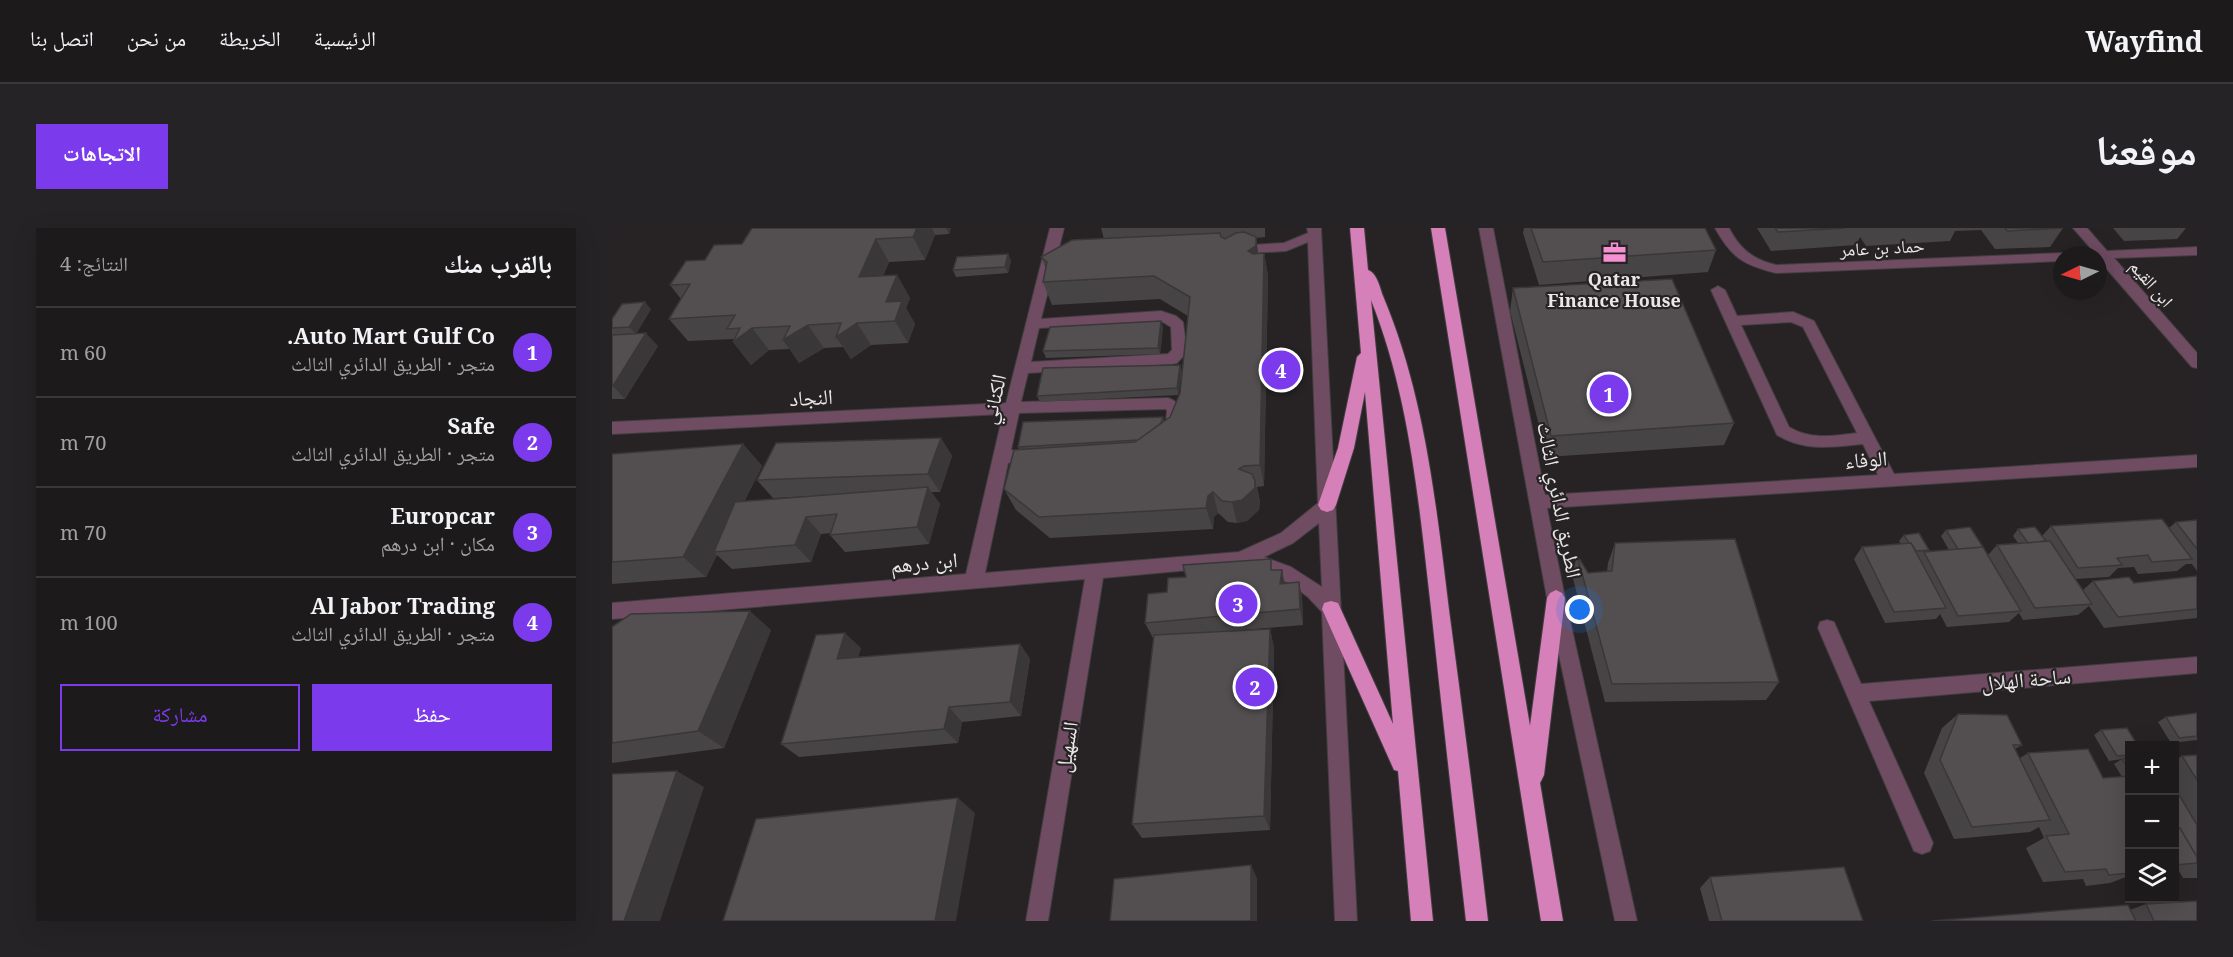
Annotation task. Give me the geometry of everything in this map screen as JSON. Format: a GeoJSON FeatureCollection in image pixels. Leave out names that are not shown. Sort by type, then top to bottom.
{"type":"FeatureCollection","features":[{"type":"Feature","properties":{"kind":"highway"},"geometry":{"type":"LineString","coordinates":[[1357,228],[1422,921]]}},
{"type":"Feature","properties":{"kind":"highway"},"geometry":{"type":"LineString","coordinates":[[1438,228],[1552,921]]}},
{"type":"Feature","properties":{"kind":"highway"},"geometry":{"type":"LineString","coordinates":[[1360,259],[1383,308],[1404,374],[1423,466],[1477,921]]}},
{"type":"Feature","properties":{"kind":"highway"},"geometry":{"type":"LineString","coordinates":[[1327,505],[1346,448],[1368,338]]}},
{"type":"Feature","properties":{"kind":"highway"},"geometry":{"type":"LineString","coordinates":[[1531,797],[1556,598]]}},
{"type":"Feature","properties":{"kind":"highway"},"geometry":{"type":"LineString","coordinates":[[1331,609],[1407,775]]}},
{"type":"Feature","properties":{"kind":"street","name":"الكناني"},"geometry":{"type":"LineString","coordinates":[[974,581],[1012,408],[1057,228]]}},
{"type":"Feature","properties":{"kind":"street","name":"الطريق الدائري الثالث"},"geometry":{"type":"LineString","coordinates":[[1486,228],[1556,598],[1626,921]]}},
{"type":"Feature","properties":{"kind":"street","name":"حماد بن عامر"},"geometry":{"type":"LineString","coordinates":[[1722,228],[1733,250],[1747,260],[1776,269],[2053,257]]}},
{"type":"Feature","properties":{"kind":"street","name":"ابن القيم"},"geometry":{"type":"LineString","coordinates":[[2080,228],[2094,246]]}},
{"type":"Feature","properties":{"kind":"street"},"geometry":{"type":"LineString","coordinates":[[1225,250],[1286,247],[1314,232],[1346,921]]}},
{"type":"Feature","properties":{"kind":"street"},"geometry":{"type":"LineString","coordinates":[[2107,255],[2197,250]]}},
{"type":"Feature","properties":{"kind":"street"},"geometry":{"type":"LineString","coordinates":[[1049,258],[1066,257]]}},
{"type":"Feature","properties":{"kind":"street","name":"ابن القيم"},"geometry":{"type":"LineString","coordinates":[[2107,262],[2197,363]]}},
{"type":"Feature","properties":{"kind":"street"},"geometry":{"type":"LineString","coordinates":[[1718,290],[1783,431],[1805,441],[1867,438]]}},
{"type":"Feature","properties":{"kind":"street"},"geometry":{"type":"LineString","coordinates":[[1022,368],[1172,359],[1180,352],[1178,325],[1171,319],[1161,316],[1032,324]]}},
{"type":"Feature","properties":{"kind":"street"},"geometry":{"type":"LineString","coordinates":[[1732,321],[1793,317],[1809,324],[1888,480]]}},
{"type":"Feature","properties":{"kind":"street","name":"النجاد"},"geometry":{"type":"LineString","coordinates":[[612,428],[1012,408],[1170,404],[1175,410],[1173,435],[1164,445]]}},
{"type":"Feature","properties":{"kind":"street"},"geometry":{"type":"LineString","coordinates":[[1001,458],[1047,454]]}},
{"type":"Feature","properties":{"kind":"street","name":"الوفاء"},"geometry":{"type":"LineString","coordinates":[[1537,502],[2197,460]]}},
{"type":"Feature","properties":{"kind":"street","name":"ابن درهم"},"geometry":{"type":"LineString","coordinates":[[614,615],[1240,559],[1290,538],[1311,523],[1327,505]]}},
{"type":"Feature","properties":{"kind":"street","name":"ابن درهم"},"geometry":{"type":"LineString","coordinates":[[1240,559],[1267,565],[1292,576],[1313,590],[1331,609]]}},
{"type":"Feature","properties":{"kind":"street","name":"السهيل"},"geometry":{"type":"LineString","coordinates":[[1037,921],[1095,572]]}},
{"type":"Feature","properties":{"kind":"street"},"geometry":{"type":"LineString","coordinates":[[1827,628],[1922,843]]}},
{"type":"Feature","properties":{"kind":"street","name":"ساحة الهلال"},"geometry":{"type":"LineString","coordinates":[[1855,693],[2197,665]]}},
{"type":"Feature","properties":{"kind":"building"},"geometry":{"type":"Polygon","coordinates":[[[752,228],[917,228],[913,237],[876,239],[859,277],[897,275],[886,302],[902,301],[895,321],[857,323],[836,337],[841,323],[808,325],[783,340],[790,326],[752,328],[733,342],[740,328],[727,329],[735,315],[669,319],[690,284],[670,285],[686,261],[705,260],[714,245],[742,244],[752,228]]]}},
{"type":"Feature","properties":{"kind":"building"},"geometry":{"type":"Polygon","coordinates":[[[1531,228],[1705,228],[1716,250],[1543,262],[1531,228]]]}},
{"type":"Feature","properties":{"kind":"building"},"geometry":{"type":"Polygon","coordinates":[[[1775,228],[1845,228],[1778,232],[1775,228]]]}},
{"type":"Feature","properties":{"kind":"building"},"geometry":{"type":"Polygon","coordinates":[[[2005,228],[2063,228],[2007,231],[2005,228]]]}},
{"type":"Feature","properties":{"kind":"building"},"geometry":{"type":"Polygon","coordinates":[[[1244,232],[1256,237],[1256,246],[1248,251],[1253,254],[1264,253],[1260,465],[1244,466],[1239,469],[1252,474],[1255,488],[1242,500],[1232,502],[1222,501],[1213,492],[1208,496],[1206,508],[1039,517],[1004,489],[1014,450],[1135,442],[1170,417],[1180,393],[1190,297],[1154,276],[1043,282],[1047,262],[1041,257],[1072,240],[1220,233],[1225,239],[1236,233],[1244,232]]]}},
{"type":"Feature","properties":{"kind":"building"},"geometry":{"type":"Polygon","coordinates":[[[1008,254],[1005,267],[953,270],[957,257],[1008,254]]]}},
{"type":"Feature","properties":{"kind":"building"},"geometry":{"type":"Polygon","coordinates":[[[1672,279],[1734,423],[1551,436],[1513,288],[1672,279]]]}},
{"type":"Feature","properties":{"kind":"building"},"geometry":{"type":"Polygon","coordinates":[[[645,302],[629,327],[612,328],[612,319],[622,304],[645,302]]]}},
{"type":"Feature","properties":{"kind":"building"},"geometry":{"type":"Polygon","coordinates":[[[1161,321],[1158,348],[1043,351],[1050,327],[1161,321]]]}},
{"type":"Feature","properties":{"kind":"building"},"geometry":{"type":"Polygon","coordinates":[[[646,333],[613,386],[612,386],[612,335],[646,333]]]}},
{"type":"Feature","properties":{"kind":"building"},"geometry":{"type":"Polygon","coordinates":[[[1180,365],[1177,388],[1037,396],[1043,368],[1180,365]]]}},
{"type":"Feature","properties":{"kind":"building"},"geometry":{"type":"Polygon","coordinates":[[[1163,417],[1161,423],[1138,440],[1018,447],[1023,422],[1163,417]]]}},
{"type":"Feature","properties":{"kind":"building"},"geometry":{"type":"Polygon","coordinates":[[[941,438],[928,474],[757,480],[776,443],[941,438]]]}},
{"type":"Feature","properties":{"kind":"building"},"geometry":{"type":"Polygon","coordinates":[[[743,444],[683,557],[612,562],[612,454],[743,444]]]}},
{"type":"Feature","properties":{"kind":"building"},"geometry":{"type":"Polygon","coordinates":[[[928,487],[917,527],[830,535],[837,514],[806,517],[795,545],[714,552],[735,502],[928,487]]]}},
{"type":"Feature","properties":{"kind":"building"},"geometry":{"type":"Polygon","coordinates":[[[2162,519],[2192,559],[2152,562],[2148,555],[2117,558],[2122,565],[2078,568],[2051,526],[2162,519]]]}},
{"type":"Feature","properties":{"kind":"building"},"geometry":{"type":"Polygon","coordinates":[[[2197,520],[2197,549],[2176,522],[2197,520]]]}},
{"type":"Feature","properties":{"kind":"building"},"geometry":{"type":"Polygon","coordinates":[[[1970,527],[1983,547],[1958,549],[1946,530],[1970,527]]]}},
{"type":"Feature","properties":{"kind":"building"},"geometry":{"type":"Polygon","coordinates":[[[2035,527],[2046,541],[2028,543],[2018,529],[2035,527]]]}},
{"type":"Feature","properties":{"kind":"building"},"geometry":{"type":"Polygon","coordinates":[[[1919,533],[1929,550],[1916,551],[1904,535],[1919,533]]]}},
{"type":"Feature","properties":{"kind":"building"},"geometry":{"type":"Polygon","coordinates":[[[1735,539],[1779,682],[1612,684],[1577,555],[1588,573],[1612,571],[1615,543],[1735,539]]]}},
{"type":"Feature","properties":{"kind":"building"},"geometry":{"type":"Polygon","coordinates":[[[2050,541],[2092,604],[2035,608],[1997,545],[2050,541]]]}},
{"type":"Feature","properties":{"kind":"building"},"geometry":{"type":"Polygon","coordinates":[[[1911,543],[1946,608],[1894,612],[1862,547],[1911,543]]]}},
{"type":"Feature","properties":{"kind":"building"},"geometry":{"type":"Polygon","coordinates":[[[1983,547],[2021,611],[1958,616],[1924,552],[1983,547]]]}},
{"type":"Feature","properties":{"kind":"building"},"geometry":{"type":"Polygon","coordinates":[[[1271,559],[1271,570],[1282,570],[1280,584],[1299,582],[1300,609],[1145,623],[1148,594],[1167,592],[1168,578],[1186,577],[1183,565],[1271,559]]]}},
{"type":"Feature","properties":{"kind":"building"},"geometry":{"type":"Polygon","coordinates":[[[2197,576],[2197,609],[2118,617],[2093,581],[2129,577],[2134,583],[2197,576]]]}},
{"type":"Feature","properties":{"kind":"building"},"geometry":{"type":"Polygon","coordinates":[[[750,611],[698,731],[612,743],[612,627],[631,614],[750,611]]]}},
{"type":"Feature","properties":{"kind":"building"},"geometry":{"type":"Polygon","coordinates":[[[1270,629],[1264,816],[1132,824],[1154,635],[1270,629]]]}},
{"type":"Feature","properties":{"kind":"building"},"geometry":{"type":"Polygon","coordinates":[[[845,633],[837,659],[1020,644],[1010,702],[949,707],[944,729],[781,744],[816,635],[845,633]]]}},
{"type":"Feature","properties":{"kind":"building"},"geometry":{"type":"Polygon","coordinates":[[[2197,713],[2197,736],[2179,738],[2166,717],[2197,713]]]}},
{"type":"Feature","properties":{"kind":"building"},"geometry":{"type":"Polygon","coordinates":[[[1958,714],[2007,715],[2022,745],[2013,745],[2050,820],[1972,827],[1940,760],[1958,714]]]}},
{"type":"Feature","properties":{"kind":"building"},"geometry":{"type":"Polygon","coordinates":[[[2127,728],[2135,741],[2125,741],[2125,755],[2117,756],[2101,730],[2127,728]]]}},
{"type":"Feature","properties":{"kind":"building"},"geometry":{"type":"Polygon","coordinates":[[[2088,749],[2103,778],[2125,776],[2125,873],[2109,875],[2106,869],[2065,872],[2046,836],[2069,834],[2028,753],[2088,749]]]}},
{"type":"Feature","properties":{"kind":"building"},"geometry":{"type":"Polygon","coordinates":[[[2197,755],[2197,780],[2182,756],[2197,755]]]}},
{"type":"Feature","properties":{"kind":"building"},"geometry":{"type":"Polygon","coordinates":[[[677,771],[624,921],[612,921],[612,774],[677,771]]]}},
{"type":"Feature","properties":{"kind":"building"},"geometry":{"type":"Polygon","coordinates":[[[2179,795],[2197,825],[2197,857],[2180,828],[2179,795]]]}},
{"type":"Feature","properties":{"kind":"building"},"geometry":{"type":"Polygon","coordinates":[[[958,798],[935,921],[723,921],[756,819],[958,798]]]}},
{"type":"Feature","properties":{"kind":"building"},"geometry":{"type":"Polygon","coordinates":[[[2179,828],[2197,857],[2197,863],[2179,865],[2179,828]]]}},
{"type":"Feature","properties":{"kind":"building"},"geometry":{"type":"Polygon","coordinates":[[[1251,865],[1251,921],[1110,921],[1114,879],[1251,865]]]}},
{"type":"Feature","properties":{"kind":"building"},"geometry":{"type":"Polygon","coordinates":[[[1844,867],[1863,921],[1722,921],[1710,877],[1844,867]]]}},
{"type":"Feature","properties":{"kind":"building"},"geometry":{"type":"Polygon","coordinates":[[[2197,901],[2197,921],[2154,921],[2146,904],[2179,903],[2197,901]]]}},
{"type":"Feature","properties":{"kind":"building"},"geometry":{"type":"Polygon","coordinates":[[[2128,905],[2136,921],[1932,921],[2128,905]]]}},
{"type":"Feature","properties":{"kind":"place","name":"Qatar Finance House"},"geometry":{"type":"Point","coordinates":[1614,253]}},
{"type":"Feature","properties":{"kind":"place","name":"Al Jabor Trading"},"geometry":{"type":"Point","coordinates":[1281,370]}},
{"type":"Feature","properties":{"kind":"place","name":"Auto Mart Gulf Co."},"geometry":{"type":"Point","coordinates":[1609,394]}},
{"type":"Feature","properties":{"kind":"place","name":"Europcar"},"geometry":{"type":"Point","coordinates":[1238,604]}},
{"type":"Feature","properties":{"kind":"place","name":"Safe"},"geometry":{"type":"Point","coordinates":[1255,687]}}]}
